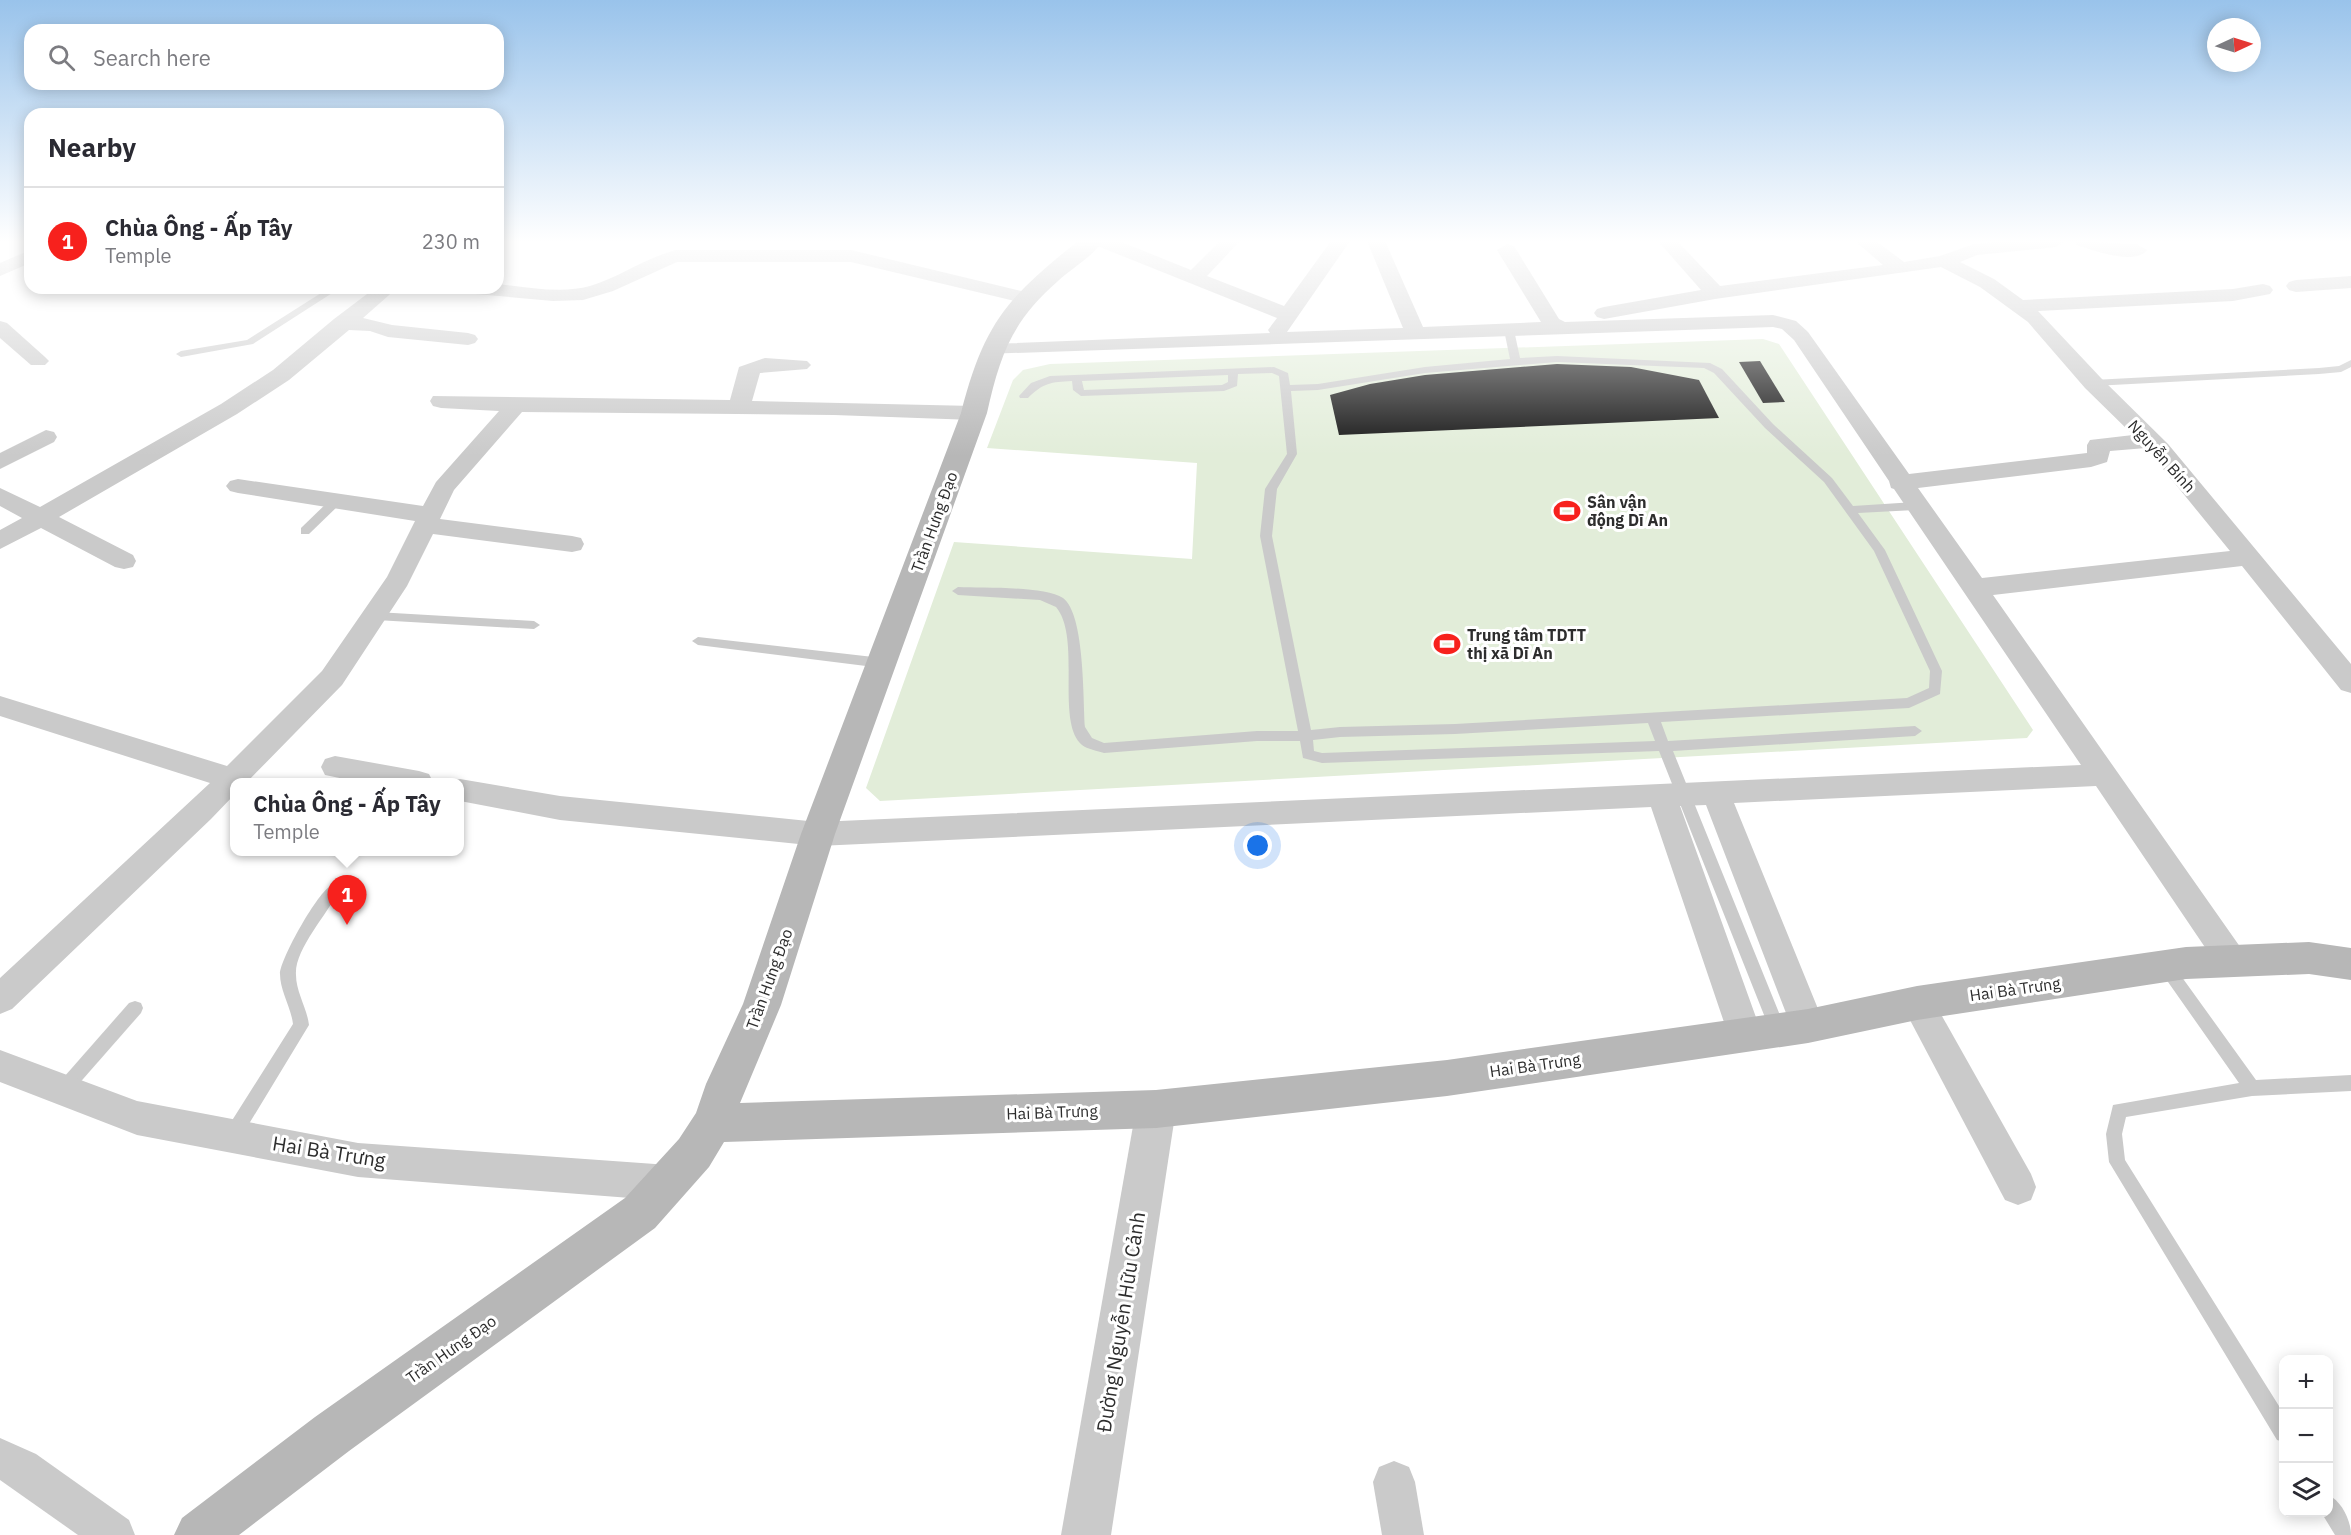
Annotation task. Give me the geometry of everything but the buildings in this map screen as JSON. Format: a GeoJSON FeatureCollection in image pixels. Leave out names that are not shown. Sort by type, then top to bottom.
{"type":"FeatureCollection","features":[{"type":"Feature","properties":{"kind":"main road","name":"Trần Hưng Đạo"},"geometry":{"type":"LineString","coordinates":[[199,1535],[332,1434],[640,1213],[694,1153],[713,1123],[726,1084],[762,1005],[819,834],[974,413],[992,350],[997,338],[1016,313]]}},
{"type":"Feature","properties":{"kind":"main road","name":"Hai Bà Trưng"},"geometry":{"type":"LineString","coordinates":[[713,1123],[1156,1108],[1447,1078],[1777,1030],[1917,1004],[2166,967],[2232,961],[2308,958],[2351,964]]}},
{"type":"Feature","properties":{"kind":"street"},"geometry":{"type":"LineString","coordinates":[[0,541],[229,409],[281,375],[355,313]]}},
{"type":"Feature","properties":{"kind":"street"},"geometry":{"type":"LineString","coordinates":[[1272,338],[1288,315],[1282,313]]}},
{"type":"Feature","properties":{"kind":"street"},"geometry":{"type":"LineString","coordinates":[[1406,313],[1415,333]]}},
{"type":"Feature","properties":{"kind":"street"},"geometry":{"type":"LineString","coordinates":[[1539,313],[1546,327]]}},
{"type":"Feature","properties":{"kind":"street"},"geometry":{"type":"LineString","coordinates":[[1546,327],[1607,313]]}},
{"type":"Feature","properties":{"kind":"street","name":"Nguyễn Bính"},"geometry":{"type":"LineString","coordinates":[[2029,313],[2093,383],[2152,441],[2351,683]]}},
{"type":"Feature","properties":{"kind":"street"},"geometry":{"type":"LineString","coordinates":[[992,350],[1546,327],[1754,321],[1790,325],[1801,336],[1899,483],[2232,961]]}},
{"type":"Feature","properties":{"kind":"street"},"geometry":{"type":"LineString","coordinates":[[341,323],[374,325],[388,331],[468,339]]}},
{"type":"Feature","properties":{"kind":"street"},"geometry":{"type":"LineString","coordinates":[[0,327],[38,361]]}},
{"type":"Feature","properties":{"kind":"street"},"geometry":{"type":"LineString","coordinates":[[739,408],[747,372],[751,368],[762,365],[800,365]]}},
{"type":"Feature","properties":{"kind":"street"},"geometry":{"type":"LineString","coordinates":[[441,401],[516,405],[834,408],[974,413]]}},
{"type":"Feature","properties":{"kind":"street"},"geometry":{"type":"LineString","coordinates":[[233,778],[332,678],[376,616],[398,580],[444,487],[516,405]]}},
{"type":"Feature","properties":{"kind":"street"},"geometry":{"type":"LineString","coordinates":[[0,462],[46,437]]}},
{"type":"Feature","properties":{"kind":"street"},"geometry":{"type":"LineString","coordinates":[[1899,483],[2091,460],[2099,457],[2096,448],[2098,445],[2152,441]]}},
{"type":"Feature","properties":{"kind":"street"},"geometry":{"type":"LineString","coordinates":[[238,486],[336,501],[493,536],[572,544]]}},
{"type":"Feature","properties":{"kind":"street"},"geometry":{"type":"LineString","coordinates":[[0,496],[44,516],[124,561]]}},
{"type":"Feature","properties":{"kind":"street"},"geometry":{"type":"LineString","coordinates":[[1974,588],[2249,557]]}},
{"type":"Feature","properties":{"kind":"street"},"geometry":{"type":"LineString","coordinates":[[0,706],[46,718],[230,778]]}},
{"type":"Feature","properties":{"kind":"street"},"geometry":{"type":"LineString","coordinates":[[335,767],[393,778]]}},
{"type":"Feature","properties":{"kind":"street"},"geometry":{"type":"LineString","coordinates":[[464,791],[560,808],[819,834],[1688,796],[2102,775]]}},
{"type":"Feature","properties":{"kind":"street"},"geometry":{"type":"LineString","coordinates":[[0,999],[230,781]]}},
{"type":"Feature","properties":{"kind":"street"},"geometry":{"type":"LineString","coordinates":[[1688,796],[1777,1030]]}},
{"type":"Feature","properties":{"kind":"street"},"geometry":{"type":"LineString","coordinates":[[1688,796],[1777,1030]]}},
{"type":"Feature","properties":{"kind":"street"},"geometry":{"type":"LineString","coordinates":[[1917,1004],[2018,1187]]}},
{"type":"Feature","properties":{"kind":"street","name":"Hai Bà Trưng"},"geometry":{"type":"LineString","coordinates":[[0,1066],[137,1118],[358,1160],[669,1183]]}},
{"type":"Feature","properties":{"kind":"street","name":"Đường Nguyễn Hữu Cảnh"},"geometry":{"type":"LineString","coordinates":[[1086,1535],[1156,1108]]}},
{"type":"Feature","properties":{"kind":"street"},"geometry":{"type":"LineString","coordinates":[[0,1459],[21,1469],[114,1535]]}},
{"type":"Feature","properties":{"kind":"street"},"geometry":{"type":"LineString","coordinates":[[1394,1482],[1403,1535]]}},
{"type":"Feature","properties":{"kind":"lane"},"geometry":{"type":"LineString","coordinates":[[181,354],[250,342],[296,313]]}},
{"type":"Feature","properties":{"kind":"lane"},"geometry":{"type":"LineString","coordinates":[[1509,330],[1516,361]]}},
{"type":"Feature","properties":{"kind":"lane"},"geometry":{"type":"LineString","coordinates":[[958,591],[1041,596],[1057,600],[1068,612],[1072,626],[1078,728],[1087,742],[1104,748],[1257,736],[1455,729],[1909,703],[1935,691],[1936,670],[1879,550],[1828,480],[1769,426],[1718,370],[1706,365],[1557,359],[1415,371],[1330,386],[1286,388]]}},
{"type":"Feature","properties":{"kind":"lane"},"geometry":{"type":"LineString","coordinates":[[2093,383],[2319,371],[2341,369],[2351,363]]}},
{"type":"Feature","properties":{"kind":"lane"},"geometry":{"type":"LineString","coordinates":[[1077,378],[1078,390],[1081,393],[1224,388],[1233,384],[1233,372]]}},
{"type":"Feature","properties":{"kind":"lane"},"geometry":{"type":"LineString","coordinates":[[1024,396],[1042,381],[1077,378],[1233,372],[1279,372],[1284,375],[1292,454],[1271,489],[1266,536],[1308,754],[1322,758],[1664,746],[1916,731]]}},
{"type":"Feature","properties":{"kind":"lane"},"geometry":{"type":"LineString","coordinates":[[305,531],[336,501]]}},
{"type":"Feature","properties":{"kind":"lane"},"geometry":{"type":"LineString","coordinates":[[1850,510],[1916,506]]}},
{"type":"Feature","properties":{"kind":"lane"},"geometry":{"type":"LineString","coordinates":[[376,616],[534,625]]}},
{"type":"Feature","properties":{"kind":"lane"},"geometry":{"type":"LineString","coordinates":[[698,641],[882,663]]}},
{"type":"Feature","properties":{"kind":"lane"},"geometry":{"type":"LineString","coordinates":[[1652,717],[1688,796]]}},
{"type":"Feature","properties":{"kind":"lane"},"geometry":{"type":"LineString","coordinates":[[232,1136],[301,1025],[301,1014],[288,971],[292,958],[331,892]]}},
{"type":"Feature","properties":{"kind":"lane"},"geometry":{"type":"LineString","coordinates":[[2166,967],[2252,1088]]}},
{"type":"Feature","properties":{"kind":"lane"},"geometry":{"type":"LineString","coordinates":[[63,1090],[135,1008]]}},
{"type":"Feature","properties":{"kind":"lane"},"geometry":{"type":"LineString","coordinates":[[2279,1426],[2117,1162],[2114,1134],[2119,1110],[2252,1088],[2351,1083]]}},
{"type":"Feature","properties":{"kind":"lane"},"geometry":{"type":"LineString","coordinates":[[2333,1513],[2347,1535]]}},
{"type":"Feature","properties":{"kind":"green space","name":"Trung tâm TDTT thị xã Dĩ An"},"geometry":{"type":"Polygon","coordinates":[[[1763,339],[1779,344],[2033,730],[2027,738],[880,801],[866,788],[954,542],[1192,559],[1197,463],[987,448],[1013,380],[1023,370],[1050,364],[1763,339]]]}},
{"type":"Feature","properties":{"kind":"place","name":"Sân vận động Dĩ An"},"geometry":{"type":"Point","coordinates":[1567,511]}},
{"type":"Feature","properties":{"kind":"place","name":"Trung tâm TDTT thị xã Dĩ An"},"geometry":{"type":"Point","coordinates":[1447,644]}},
{"type":"Feature","properties":{"kind":"place","name":"Chùa Ông - Ấp Tây"},"geometry":{"type":"Point","coordinates":[347,925]}}]}
